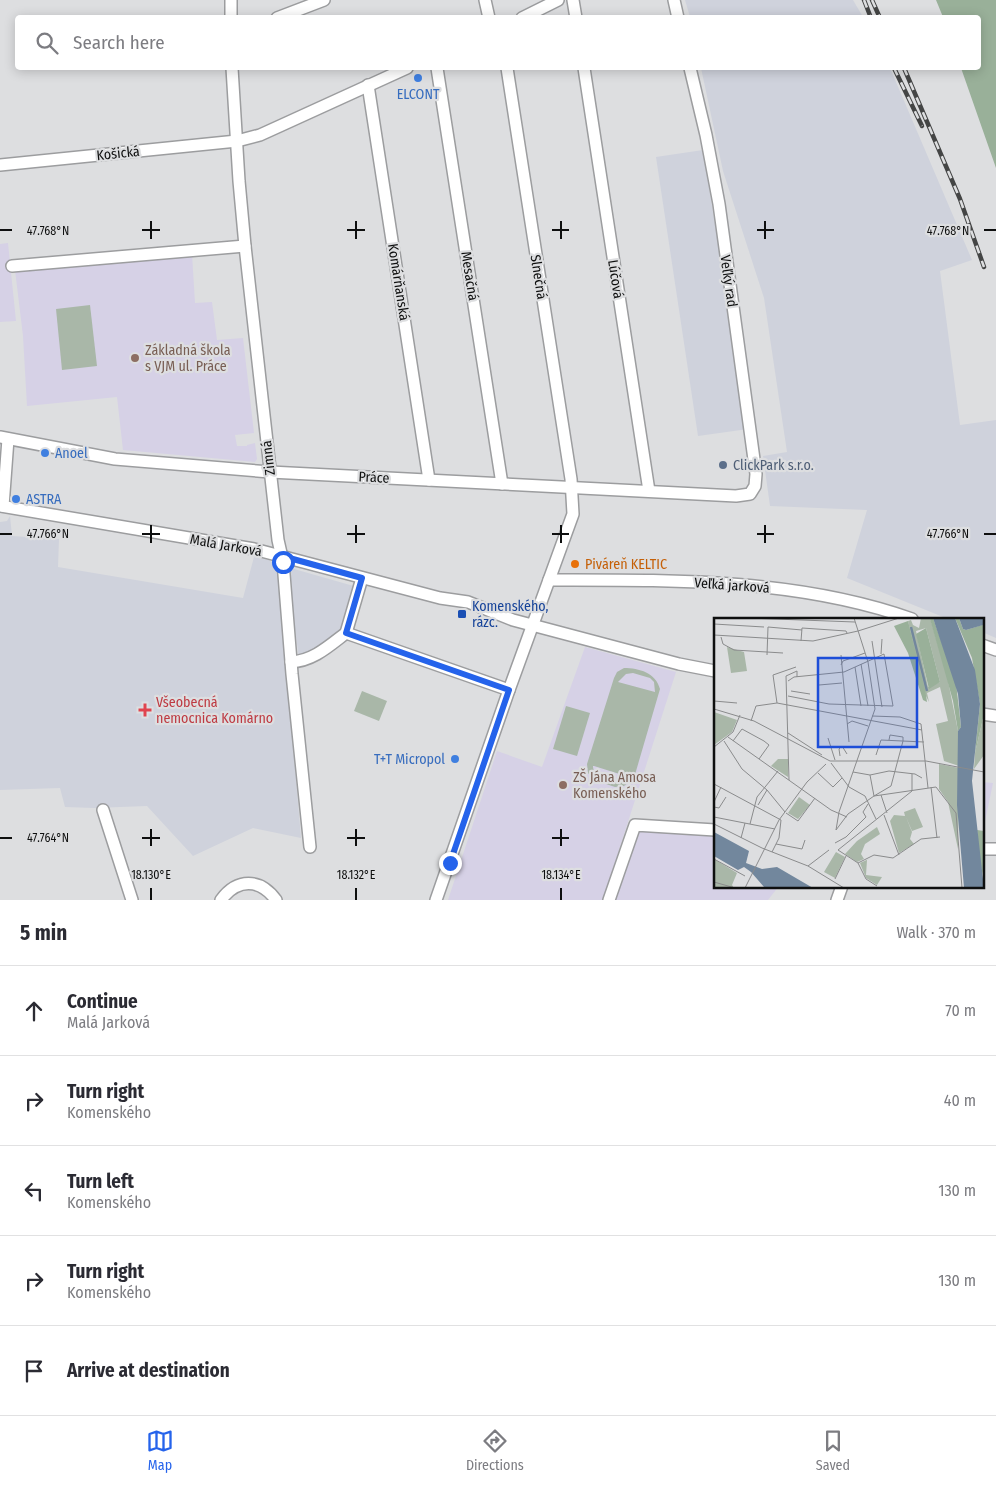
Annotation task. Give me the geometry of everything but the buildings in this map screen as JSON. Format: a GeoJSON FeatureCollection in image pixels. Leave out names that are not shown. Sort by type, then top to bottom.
{"type":"FeatureCollection","features":[{"type":"Feature","properties":{"kind":"street"},"geometry":{"type":"LineString","coordinates":[[231,0],[231,15]]}},
{"type":"Feature","properties":{"kind":"street"},"geometry":{"type":"LineString","coordinates":[[285,15],[324,0]]}},
{"type":"Feature","properties":{"kind":"street"},"geometry":{"type":"LineString","coordinates":[[485,0],[488,15]]}},
{"type":"Feature","properties":{"kind":"street"},"geometry":{"type":"LineString","coordinates":[[528,15],[558,0]]}},
{"type":"Feature","properties":{"kind":"street"},"geometry":{"type":"LineString","coordinates":[[573,0],[576,15]]}},
{"type":"Feature","properties":{"kind":"street"},"geometry":{"type":"LineString","coordinates":[[674,0],[677,15]]}},
{"type":"Feature","properties":{"kind":"street","name":"Zimná"},"geometry":{"type":"LineString","coordinates":[[233,70],[236,141],[245,246],[278,540],[282,556],[310,847]]}},
{"type":"Feature","properties":{"kind":"street","name":"Košická"},"geometry":{"type":"LineString","coordinates":[[0,165],[236,141],[267,132],[402,70]]}},
{"type":"Feature","properties":{"kind":"street","name":"Mesačná"},"geometry":{"type":"LineString","coordinates":[[438,70],[502,484]]}},
{"type":"Feature","properties":{"kind":"street","name":"Slnečná"},"geometry":{"type":"LineString","coordinates":[[436,900],[573,514],[571,487],[507,70]]}},
{"type":"Feature","properties":{"kind":"street","name":"Lúčová"},"geometry":{"type":"LineString","coordinates":[[584,70],[649,491]]}},
{"type":"Feature","properties":{"kind":"street","name":"Veľký rad"},"geometry":{"type":"LineString","coordinates":[[690,70],[719,204],[756,474],[755,486],[750,494]]}},
{"type":"Feature","properties":{"kind":"street","name":"Komárňanská"},"geometry":{"type":"LineString","coordinates":[[368,85],[430,480]]}},
{"type":"Feature","properties":{"kind":"street"},"geometry":{"type":"LineString","coordinates":[[12,266],[245,246]]}},
{"type":"Feature","properties":{"kind":"street"},"geometry":{"type":"LineString","coordinates":[[2,506],[4,438]]}},
{"type":"Feature","properties":{"kind":"street","name":"Práce"},"geometry":{"type":"LineString","coordinates":[[4,438],[115,459],[270,472],[736,496],[750,494]]}},
{"type":"Feature","properties":{"kind":"street","name":"Malá Jarková"},"geometry":{"type":"LineString","coordinates":[[2,506],[254,549],[440,598],[468,602],[512,620],[533,626],[679,664],[714,671]]}},
{"type":"Feature","properties":{"kind":"street"},"geometry":{"type":"LineString","coordinates":[[291,662],[300,662],[317,655],[346,633],[362,578]]}},
{"type":"Feature","properties":{"kind":"street","name":"Veľká jarková"},"geometry":{"type":"LineString","coordinates":[[549,580],[759,586],[828,596],[909,618]]}},
{"type":"Feature","properties":{"kind":"street"},"geometry":{"type":"LineString","coordinates":[[346,633],[509,690]]}},
{"type":"Feature","properties":{"kind":"street"},"geometry":{"type":"LineString","coordinates":[[984,646],[996,650]]}},
{"type":"Feature","properties":{"kind":"street"},"geometry":{"type":"LineString","coordinates":[[103,810],[132,900]]}},
{"type":"Feature","properties":{"kind":"street"},"geometry":{"type":"LineString","coordinates":[[609,900],[635,825],[714,830]]}},
{"type":"Feature","properties":{"kind":"street"},"geometry":{"type":"LineString","coordinates":[[221,900],[230,890],[237,886],[251,884],[264,887],[276,900]]}},
{"type":"Feature","properties":{"kind":"street"},"geometry":{"type":"LineString","coordinates":[[837,900],[841,888]]}},
{"type":"Feature","properties":{"kind":"shaded area"},"geometry":{"type":"Polygon","coordinates":[[[685,0],[853,0],[862,15],[689,15],[685,0]]]}},
{"type":"Feature","properties":{"kind":"shaded area"},"geometry":{"type":"Polygon","coordinates":[[[701,70],[891,70],[972,260],[940,271],[960,425],[996,420],[996,638],[984,633],[984,618],[946,618],[847,578],[867,510],[770,506],[763,456],[787,452],[764,298],[723,171],[701,70]]]}},
{"type":"Feature","properties":{"kind":"shaded area"},"geometry":{"type":"Polygon","coordinates":[[[703,150],[748,429],[698,436],[656,157],[703,150]]]}},
{"type":"Feature","properties":{"kind":"shaded area"},"geometry":{"type":"Polygon","coordinates":[[[8,243],[16,321],[0,322],[0,244],[8,243]]]}},
{"type":"Feature","properties":{"kind":"shaded area","name":"Základná škola s VJM ul. Práce"},"geometry":{"type":"Polygon","coordinates":[[[192,254],[195,303],[212,302],[217,340],[243,338],[254,433],[235,435],[237,446],[247,446],[255,443],[257,459],[255,462],[123,450],[117,397],[27,406],[23,336],[15,270],[192,254]]]}},
{"type":"Feature","properties":{"kind":"shaded area","name":"Všeobecná nemocnica Komárno"},"geometry":{"type":"Polygon","coordinates":[[[10,516],[12,536],[59,539],[58,567],[243,598],[254,557],[269,560],[278,566],[301,838],[253,828],[193,856],[147,806],[65,807],[60,788],[0,790],[0,522],[7,521],[10,516]]]}},
{"type":"Feature","properties":{"kind":"shaded area"},"geometry":{"type":"Polygon","coordinates":[[[287,567],[357,587],[344,634],[299,659],[287,567]]]}},
{"type":"Feature","properties":{"kind":"shaded area","name":"ZŠ Jána Amosa Komenského"},"geometry":{"type":"Polygon","coordinates":[[[585,647],[676,672],[603,900],[448,900],[497,751],[542,767],[585,647]]]}},
{"type":"Feature","properties":{"kind":"shaded area"},"geometry":{"type":"Polygon","coordinates":[[[984,782],[993,783],[984,826],[984,782]]]}},
{"type":"Feature","properties":{"kind":"shaded area"},"geometry":{"type":"Polygon","coordinates":[[[639,830],[714,834],[714,888],[777,888],[768,900],[615,900],[639,830]]]}},
{"type":"Feature","properties":{"kind":"green space"},"geometry":{"type":"Polygon","coordinates":[[[936,0],[996,0],[996,168],[962,70],[981,70],[981,15],[942,15],[936,0]]]}},
{"type":"Feature","properties":{"kind":"green space"},"geometry":{"type":"Polygon","coordinates":[[[90,305],[97,366],[62,370],[56,309],[90,305]]]}},
{"type":"Feature","properties":{"kind":"green space"},"geometry":{"type":"Polygon","coordinates":[[[624,668],[641,670],[655,679],[660,689],[634,778],[624,786],[615,787],[594,780],[588,773],[587,764],[617,672],[624,668]],[[633,673],[626,674],[618,682],[655,692],[654,682],[650,678],[633,673]],[[594,766],[597,775],[607,780],[613,781],[629,777],[594,766]]]}},
{"type":"Feature","properties":{"kind":"green space"},"geometry":{"type":"Polygon","coordinates":[[[362,691],[387,701],[379,721],[354,711],[362,691]]]}},
{"type":"Feature","properties":{"kind":"green space"},"geometry":{"type":"Polygon","coordinates":[[[566,706],[590,713],[577,756],[553,749],[566,706]]]}},
{"type":"Feature","properties":{"kind":"railway"},"geometry":{"type":"LineString","coordinates":[[864,0],[870,15]]}},
{"type":"Feature","properties":{"kind":"railway"},"geometry":{"type":"LineString","coordinates":[[872,0],[879,15]]}},
{"type":"Feature","properties":{"kind":"railway"},"geometry":{"type":"LineString","coordinates":[[895,70],[922,126]]}},
{"type":"Feature","properties":{"kind":"railway"},"geometry":{"type":"LineString","coordinates":[[905,70],[960,199],[984,267]]}},
{"type":"Feature","properties":{"kind":"place","name":"ELCONT"},"geometry":{"type":"Point","coordinates":[418,78]}},
{"type":"Feature","properties":{"kind":"place","name":"Základná škola s VJM ul. Práce"},"geometry":{"type":"Point","coordinates":[135,358]}},
{"type":"Feature","properties":{"kind":"place","name":"Anoel"},"geometry":{"type":"Point","coordinates":[45,453]}},
{"type":"Feature","properties":{"kind":"place","name":"ClickPark s.r.o."},"geometry":{"type":"Point","coordinates":[723,465]}},
{"type":"Feature","properties":{"kind":"place","name":"ASTRA"},"geometry":{"type":"Point","coordinates":[16,499]}},
{"type":"Feature","properties":{"kind":"place","name":"Piváreň KELTIC"},"geometry":{"type":"Point","coordinates":[575,564]}},
{"type":"Feature","properties":{"kind":"place","name":"Komenského, rázc."},"geometry":{"type":"Point","coordinates":[462,614]}},
{"type":"Feature","properties":{"kind":"place","name":"Všeobecná nemocnica Komárno"},"geometry":{"type":"Point","coordinates":[145,710]}},
{"type":"Feature","properties":{"kind":"place","name":"T+T Micropol"},"geometry":{"type":"Point","coordinates":[455,759]}},
{"type":"Feature","properties":{"kind":"place","name":"ZŠ Jána Amosa Komenského"},"geometry":{"type":"Point","coordinates":[563,785]}},
{"type":"Feature","properties":{"kind":"route"},"geometry":{"type":"LineString","coordinates":[[283,562],[282,556],[362,578],[346,633],[509,690],[450,863]]}}]}
